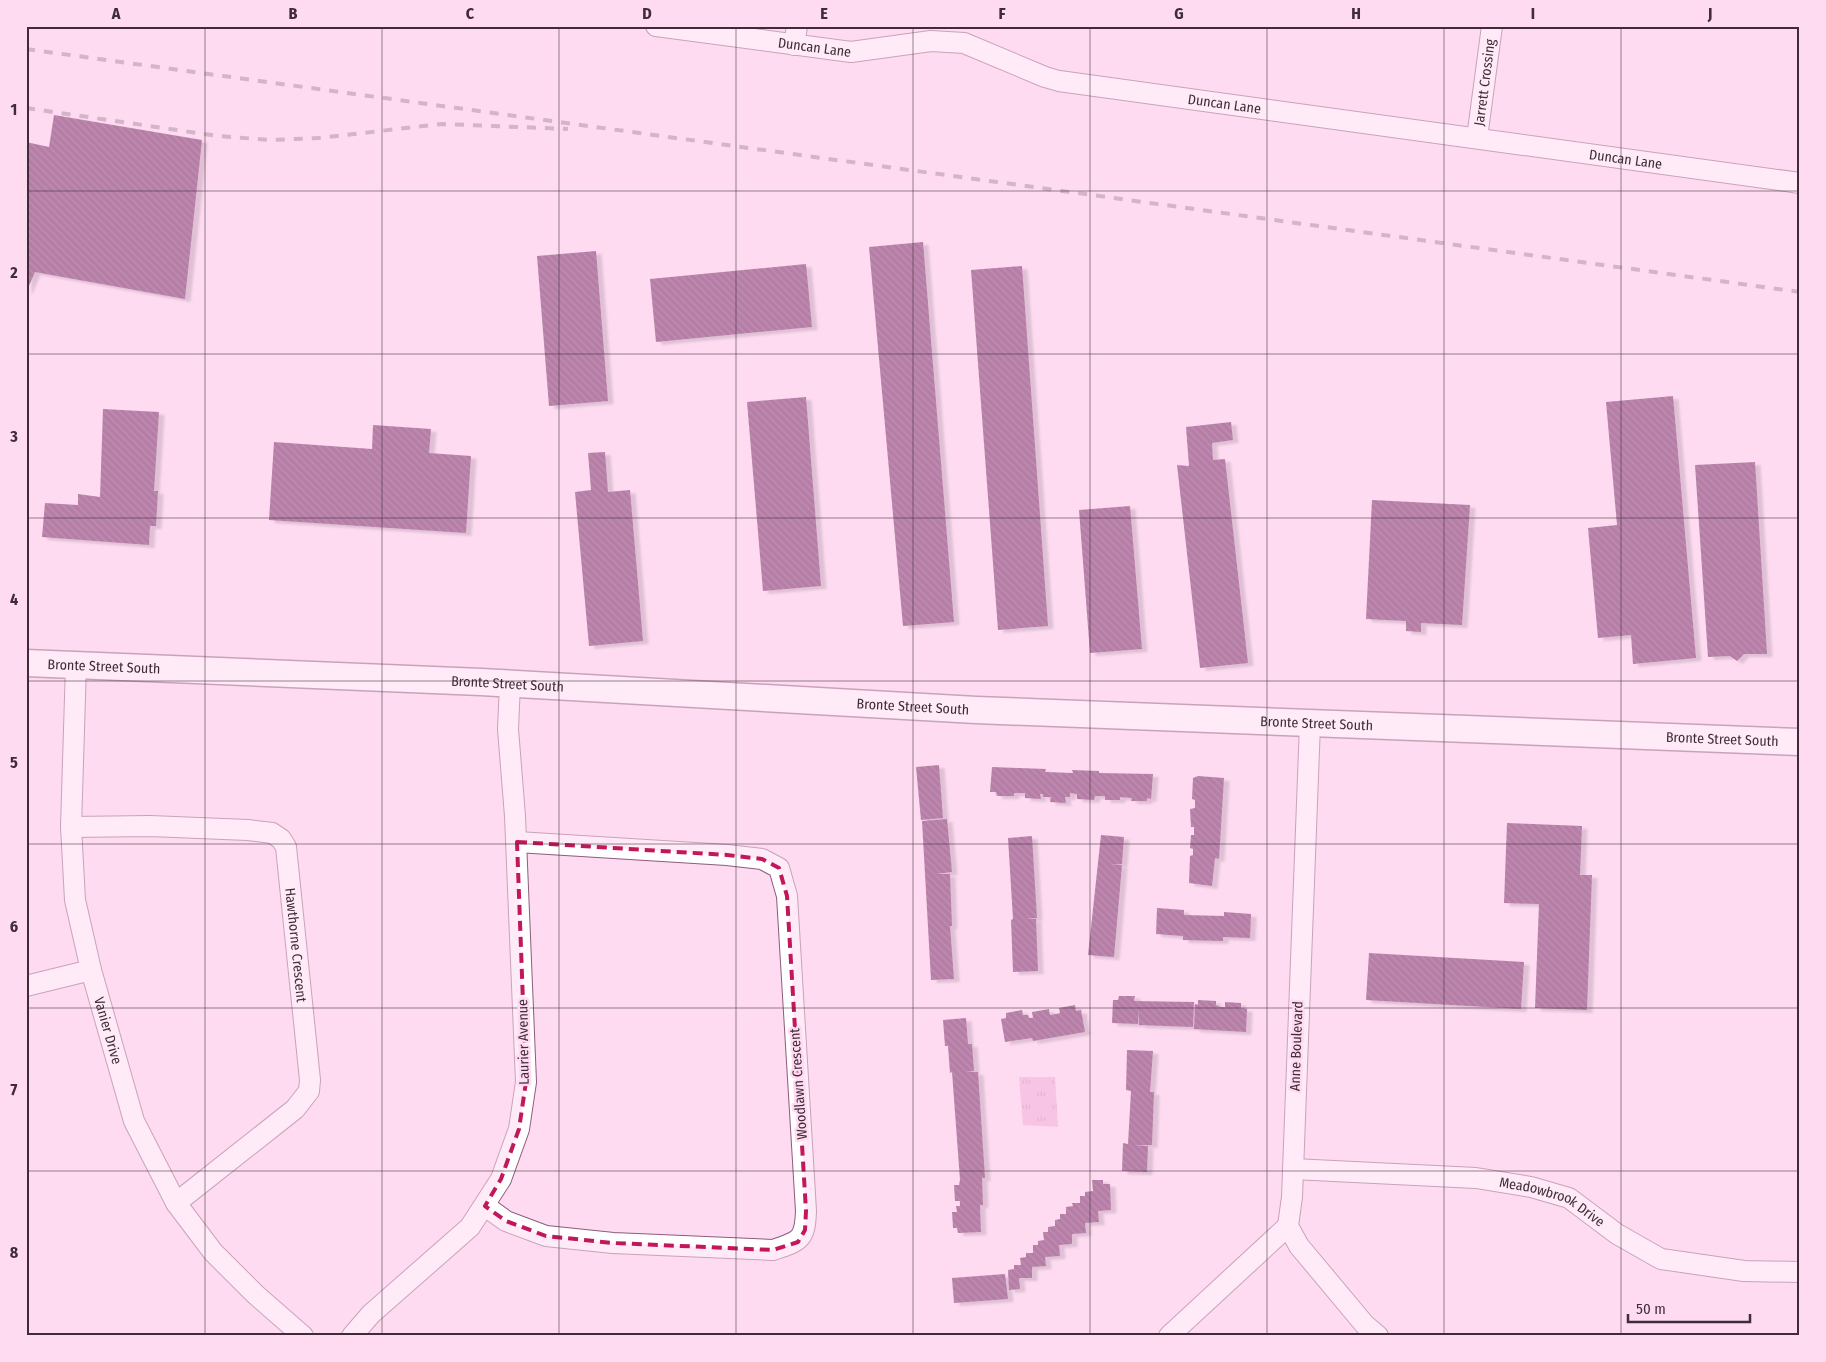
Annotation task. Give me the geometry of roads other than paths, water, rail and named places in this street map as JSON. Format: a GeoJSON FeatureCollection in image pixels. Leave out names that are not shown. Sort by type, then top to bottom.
{"type":"FeatureCollection","features":[{"type":"Feature","properties":{"kind":"main road","name":"Bronte Street South"},"geometry":{"type":"LineString","coordinates":[[26,663],[510,684],[976,710],[1310,724],[1440,726],[1800,742]]}},
{"type":"Feature","properties":{"kind":"street","name":"Duncan Lane"},"geometry":{"type":"LineString","coordinates":[[656,26],[795,36],[851,52],[968,35],[1045,78],[1059,81],[1800,183]]}},
{"type":"Feature","properties":{"kind":"street","name":"Jarrett Crossing"},"geometry":{"type":"LineString","coordinates":[[1477,138],[1492,26]]}},
{"type":"Feature","properties":{"kind":"street","name":"Vanier Drive"},"geometry":{"type":"LineString","coordinates":[[76,665],[70,827],[75,900],[91,970],[134,1120],[176,1203],[213,1252],[255,1294],[303,1336]]}},
{"type":"Feature","properties":{"kind":"street","name":"Laurier Avenue"},"geometry":{"type":"LineString","coordinates":[[352,1336],[371,1314],[470,1227],[501,1179],[519,1129],[526,1082],[517,842],[508,729],[510,684]]}},
{"type":"Feature","properties":{"kind":"street","name":"Anne Boulevard"},"geometry":{"type":"LineString","coordinates":[[1288,1226],[1293,1170],[1310,724]]}},
{"type":"Feature","properties":{"kind":"street","name":"Hawthorne Crescent"},"geometry":{"type":"LineString","coordinates":[[70,827],[150,826],[248,830],[272,833],[281,839],[286,846],[302,992],[310,1080],[309,1091],[295,1109],[176,1203]]}},
{"type":"Feature","properties":{"kind":"street","name":"Woodlawn Crescent"},"geometry":{"type":"LineString","coordinates":[[485,1206],[506,1221],[546,1236],[613,1243],[774,1250],[798,1242],[806,1230],[786,896],[779,868],[762,859],[727,855],[517,842]]}},
{"type":"Feature","properties":{"kind":"street"},"geometry":{"type":"LineString","coordinates":[[26,986],[91,970]]}},
{"type":"Feature","properties":{"kind":"street","name":"Meadowbrook Drive"},"geometry":{"type":"LineString","coordinates":[[1293,1170],[1476,1178],[1531,1187],[1569,1198],[1616,1234],[1661,1260],[1744,1271],[1800,1272]]}},
{"type":"Feature","properties":{"kind":"street"},"geometry":{"type":"LineString","coordinates":[[1169,1336],[1288,1226],[1299,1246],[1365,1325],[1378,1336]]}},
{"type":"Feature","properties":{"kind":"railway"},"geometry":{"type":"LineString","coordinates":[[26,49],[1800,292]]}},
{"type":"Feature","properties":{"kind":"railway"},"geometry":{"type":"LineString","coordinates":[[26,108],[218,136],[270,140],[318,138],[442,124],[568,129]]}}]}
